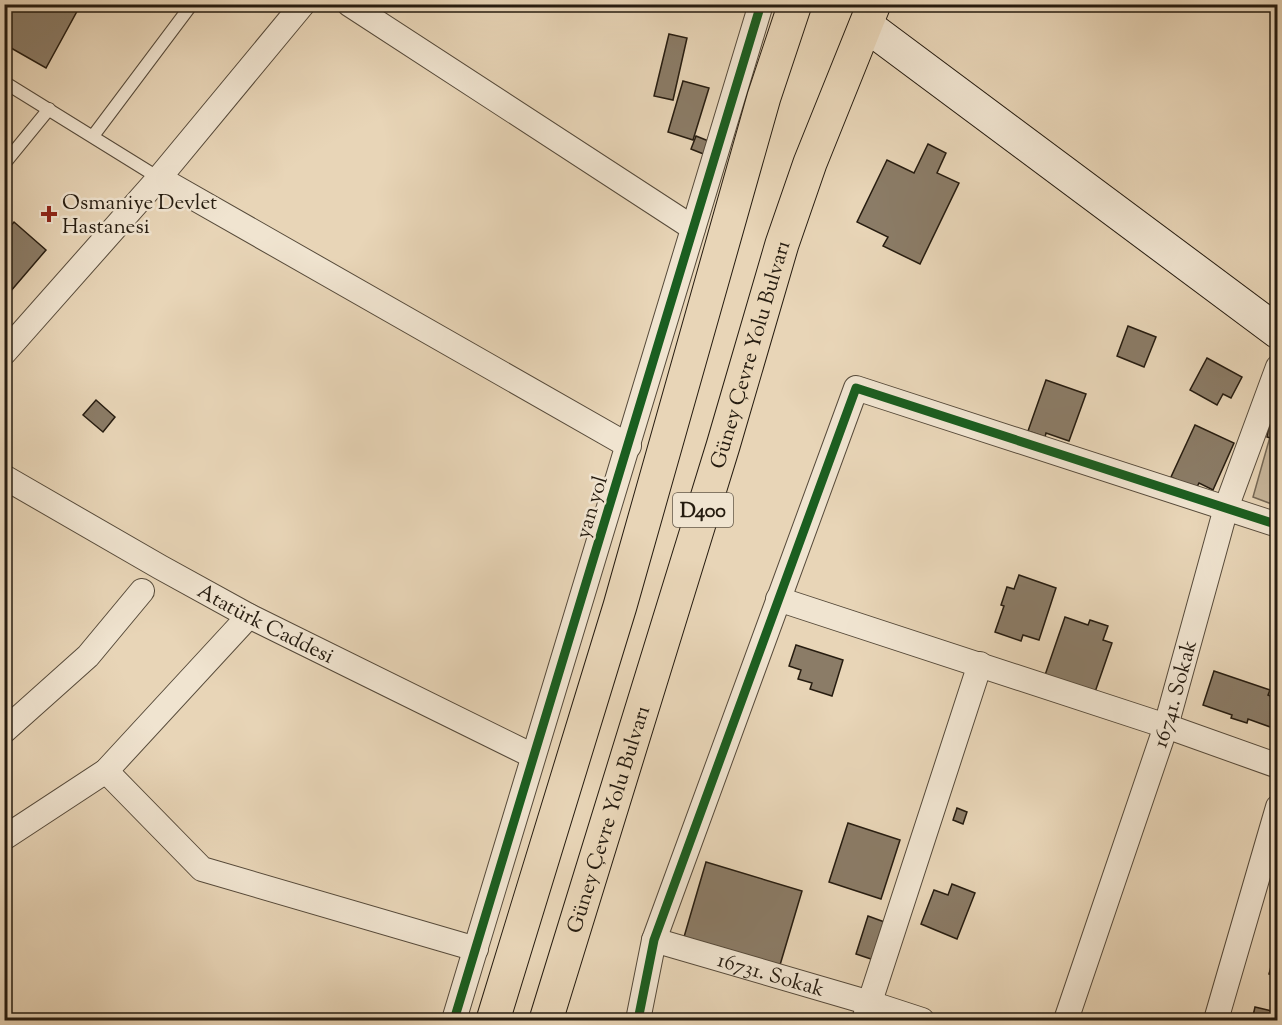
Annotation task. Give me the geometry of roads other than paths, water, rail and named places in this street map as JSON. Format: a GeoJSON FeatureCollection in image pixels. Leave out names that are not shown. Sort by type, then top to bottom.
{"type":"FeatureCollection","features":[{"type":"Feature","properties":{"kind":"highway","name":"D400"},"geometry":{"type":"LineString","coordinates":[[492,1020],[620,606],[764,97],[786,9]]}},
{"type":"Feature","properties":{"kind":"highway","name":"Güney Çevre Yolu Bulvarı"},"geometry":{"type":"LineString","coordinates":[[546,1020],[723,446],[782,244],[810,163],[870,15]]}},
{"type":"Feature","properties":{"kind":"main road"},"geometry":{"type":"LineString","coordinates":[[870,15],[1278,332]]}},
{"type":"Feature","properties":{"kind":"street"},"geometry":{"type":"LineString","coordinates":[[4,353],[159,178],[303,4]]}},
{"type":"Feature","properties":{"kind":"street"},"geometry":{"type":"LineString","coordinates":[[349,4],[693,228]]}},
{"type":"Feature","properties":{"kind":"street","name":"yan yol"},"geometry":{"type":"LineString","coordinates":[[454,1020],[762,4]]}},
{"type":"Feature","properties":{"kind":"street"},"geometry":{"type":"LineString","coordinates":[[159,178],[629,446]]}},
{"type":"Feature","properties":{"kind":"street","name":"16741. Sokak"},"geometry":{"type":"LineString","coordinates":[[1066,1020],[1166,726],[1226,508],[1278,367]]}},
{"type":"Feature","properties":{"kind":"street"},"geometry":{"type":"LineString","coordinates":[[638,1020],[654,940],[856,388],[1278,525]]}},
{"type":"Feature","properties":{"kind":"street","name":"Atatürk Caddesi"},"geometry":{"type":"LineString","coordinates":[[4,477],[249,616],[533,756]]}},
{"type":"Feature","properties":{"kind":"street"},"geometry":{"type":"LineString","coordinates":[[4,731],[88,656],[141,591]]}},
{"type":"Feature","properties":{"kind":"street"},"geometry":{"type":"LineString","coordinates":[[778,599],[1166,726],[1278,766]]}},
{"type":"Feature","properties":{"kind":"street"},"geometry":{"type":"LineString","coordinates":[[4,838],[106,771],[249,616]]}},
{"type":"Feature","properties":{"kind":"street"},"geometry":{"type":"LineString","coordinates":[[867,1012],[980,664]]}},
{"type":"Feature","properties":{"kind":"street"},"geometry":{"type":"LineString","coordinates":[[106,771],[202,869],[476,949]]}},
{"type":"Feature","properties":{"kind":"street"},"geometry":{"type":"LineString","coordinates":[[1216,1020],[1278,807]]}},
{"type":"Feature","properties":{"kind":"street","name":"16731. Sokak"},"geometry":{"type":"LineString","coordinates":[[654,940],[867,1012],[922,1020]]}},
{"type":"Feature","properties":{"kind":"lane"},"geometry":{"type":"LineString","coordinates":[[93,136],[192,4]]}},
{"type":"Feature","properties":{"kind":"lane"},"geometry":{"type":"LineString","coordinates":[[4,82],[159,178]]}},
{"type":"Feature","properties":{"kind":"lane"},"geometry":{"type":"LineString","coordinates":[[4,164],[49,109]]}},
{"type":"Feature","properties":{"kind":"place","name":"Osmaniye Devlet Hastanesi"},"geometry":{"type":"Point","coordinates":[49,214]}}]}
